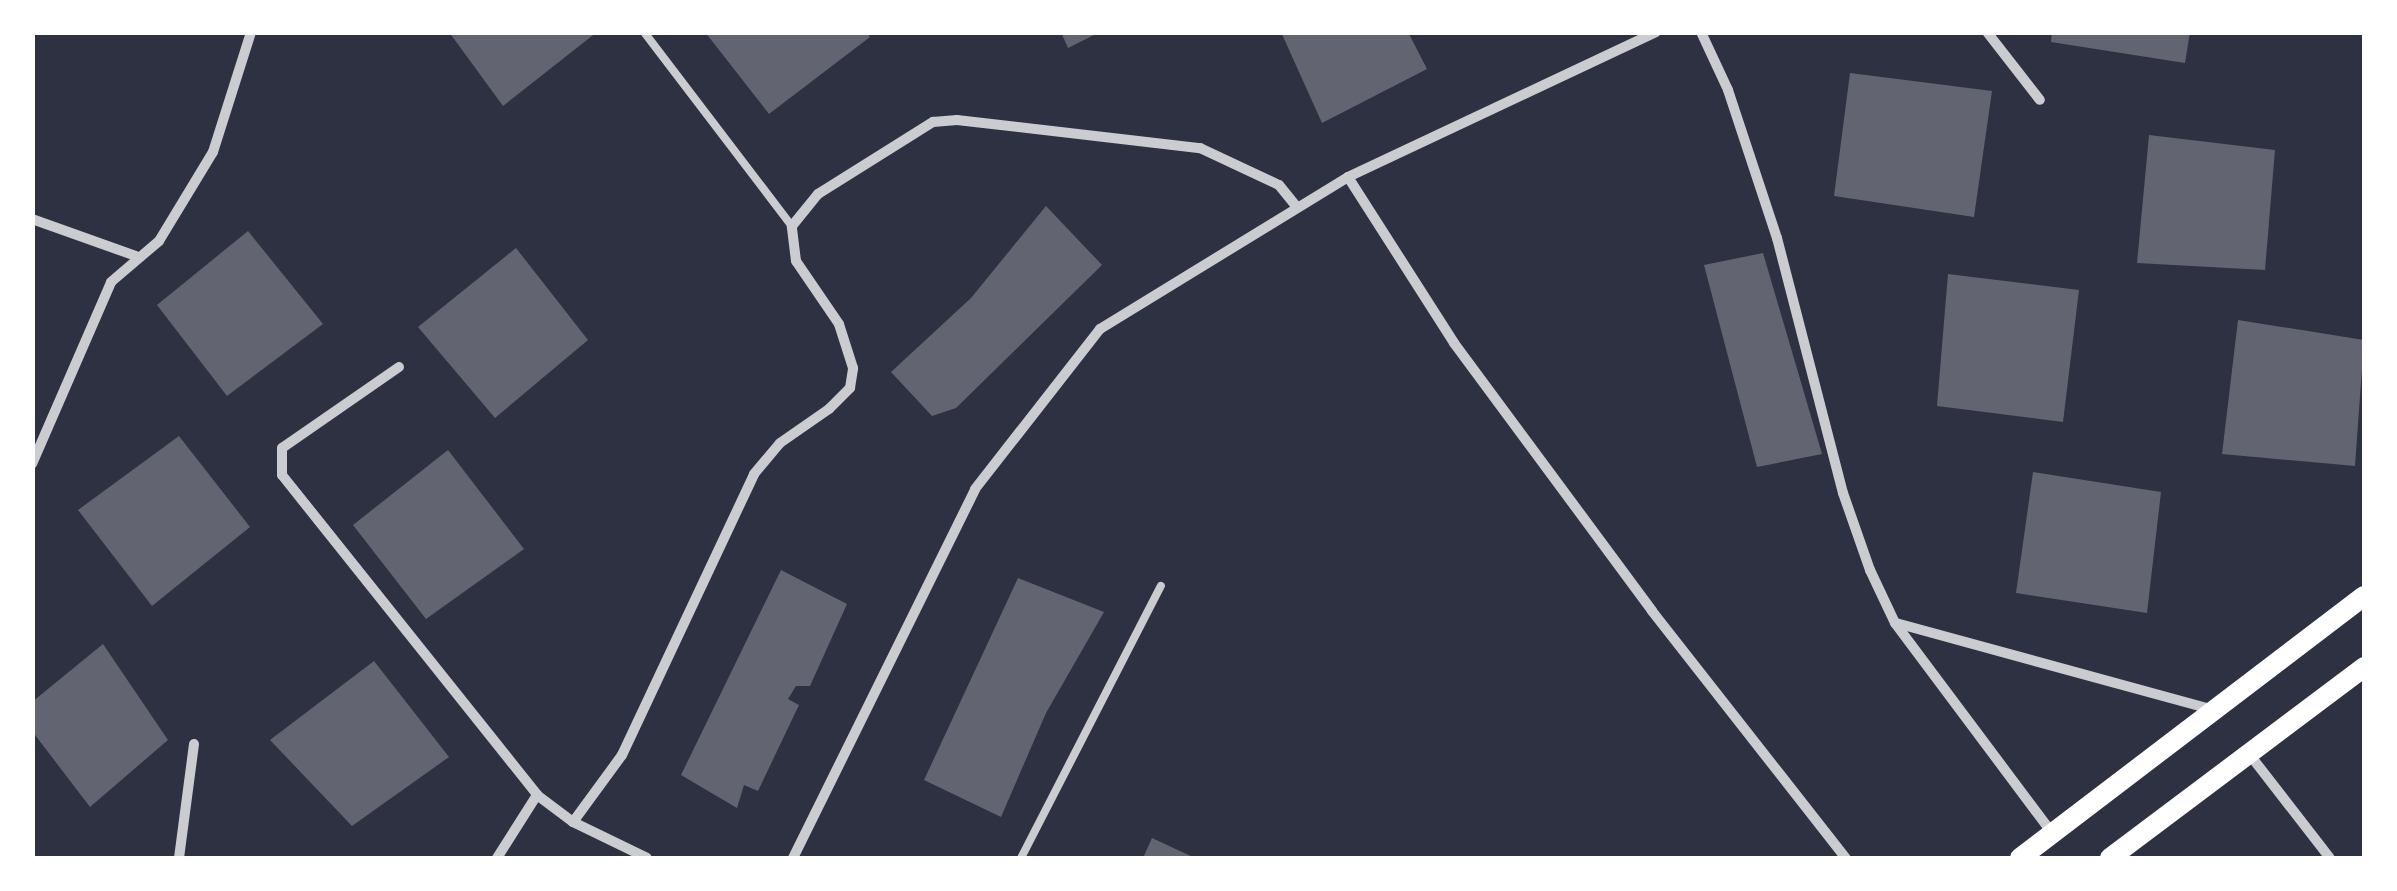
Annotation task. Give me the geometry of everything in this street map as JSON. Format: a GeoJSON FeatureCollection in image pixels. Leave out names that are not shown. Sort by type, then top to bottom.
{"type":"FeatureCollection","features":[{"type":"Feature","properties":{"kind":"main road"},"geometry":{"type":"LineString","coordinates":[[2020,858],[2364,596]]}},
{"type":"Feature","properties":{"kind":"main road"},"geometry":{"type":"LineString","coordinates":[[2110,858],[2364,667]]}},
{"type":"Feature","properties":{"kind":"street"},"geometry":{"type":"LineString","coordinates":[[32,464],[111,282],[136,256],[159,241],[213,152],[251,32]]}},
{"type":"Feature","properties":{"kind":"street"},"geometry":{"type":"LineString","coordinates":[[793,858],[975,488],[1100,329],[1348,177],[1656,32]]}},
{"type":"Feature","properties":{"kind":"street"},"geometry":{"type":"LineString","coordinates":[[1701,32],[1728,90],[1778,238],[1843,493],[1894,623],[2052,834]]}},
{"type":"Feature","properties":{"kind":"street"},"geometry":{"type":"LineString","coordinates":[[1988,32],[2040,100]]}},
{"type":"Feature","properties":{"kind":"street"},"geometry":{"type":"LineString","coordinates":[[572,822],[622,754],[754,474],[780,443],[829,409],[850,388],[853,368],[839,324],[796,261],[792,226],[818,194],[933,122],[957,120],[1200,148],[1279,185],[1296,206]]}},
{"type":"Feature","properties":{"kind":"street"},"geometry":{"type":"LineString","coordinates":[[1348,177],[1466,359],[1652,611],[1846,858]]}},
{"type":"Feature","properties":{"kind":"street"},"geometry":{"type":"LineString","coordinates":[[32,219],[136,256]]}},
{"type":"Feature","properties":{"kind":"street"},"geometry":{"type":"LineString","coordinates":[[400,368],[282,448],[282,475],[537,795],[572,822],[646,858]]}},
{"type":"Feature","properties":{"kind":"street"},"geometry":{"type":"LineString","coordinates":[[1894,623],[2211,709]]}},
{"type":"Feature","properties":{"kind":"street"},"geometry":{"type":"LineString","coordinates":[[179,858],[194,744]]}},
{"type":"Feature","properties":{"kind":"street"},"geometry":{"type":"LineString","coordinates":[[2250,755],[2330,858]]}},
{"type":"Feature","properties":{"kind":"street"},"geometry":{"type":"LineString","coordinates":[[497,858],[537,795]]}},
{"type":"Feature","properties":{"kind":"lane"},"geometry":{"type":"LineString","coordinates":[[644,32],[792,226]]}},
{"type":"Feature","properties":{"kind":"lane"},"geometry":{"type":"LineString","coordinates":[[1020,858],[1161,586]]}},
{"type":"Feature","properties":{"kind":"building"},"geometry":{"type":"Polygon","coordinates":[[[449,32],[597,32],[503,106],[449,32]]]}},
{"type":"Feature","properties":{"kind":"building"},"geometry":{"type":"Polygon","coordinates":[[[705,32],[866,32],[870,37],[769,114],[705,32]]]}},
{"type":"Feature","properties":{"kind":"building"},"geometry":{"type":"Polygon","coordinates":[[[1061,32],[1100,32],[1068,48],[1061,32]]]}},
{"type":"Feature","properties":{"kind":"building"},"geometry":{"type":"Polygon","coordinates":[[[1281,32],[1408,32],[1427,69],[1322,123],[1281,32]]]}},
{"type":"Feature","properties":{"kind":"building"},"geometry":{"type":"Polygon","coordinates":[[[2052,32],[2190,32],[2185,63],[2051,42],[2052,32]]]}},
{"type":"Feature","properties":{"kind":"building"},"geometry":{"type":"Polygon","coordinates":[[[1850,73],[1992,91],[1974,217],[1834,196],[1850,73]]]}},
{"type":"Feature","properties":{"kind":"building"},"geometry":{"type":"Polygon","coordinates":[[[2149,135],[2275,150],[2265,270],[2137,263],[2149,135]]]}},
{"type":"Feature","properties":{"kind":"building"},"geometry":{"type":"Polygon","coordinates":[[[1046,206],[1102,265],[956,408],[932,416],[891,372],[971,298],[1046,206]]]}},
{"type":"Feature","properties":{"kind":"building"},"geometry":{"type":"Polygon","coordinates":[[[248,231],[323,324],[227,396],[157,305],[248,231]]]}},
{"type":"Feature","properties":{"kind":"building"},"geometry":{"type":"Polygon","coordinates":[[[516,248],[588,340],[495,418],[418,327],[516,248]]]}},
{"type":"Feature","properties":{"kind":"building"},"geometry":{"type":"Polygon","coordinates":[[[1763,253],[1822,454],[1757,467],[1704,265],[1763,253]]]}},
{"type":"Feature","properties":{"kind":"building"},"geometry":{"type":"Polygon","coordinates":[[[1948,274],[2079,290],[2063,422],[1937,406],[1948,274]]]}},
{"type":"Feature","properties":{"kind":"building"},"geometry":{"type":"Polygon","coordinates":[[[2238,320],[2364,340],[2355,466],[2222,454],[2238,320]]]}},
{"type":"Feature","properties":{"kind":"building"},"geometry":{"type":"Polygon","coordinates":[[[179,436],[250,527],[152,606],[78,510],[179,436]]]}},
{"type":"Feature","properties":{"kind":"building"},"geometry":{"type":"Polygon","coordinates":[[[448,450],[524,549],[426,619],[353,525],[448,450]]]}},
{"type":"Feature","properties":{"kind":"building"},"geometry":{"type":"Polygon","coordinates":[[[2033,472],[2161,492],[2147,613],[2016,593],[2033,472]]]}},
{"type":"Feature","properties":{"kind":"building"},"geometry":{"type":"Polygon","coordinates":[[[781,570],[847,604],[810,686],[796,686],[788,699],[799,705],[758,791],[744,785],[737,808],[681,775],[781,570]]]}},
{"type":"Feature","properties":{"kind":"building"},"geometry":{"type":"Polygon","coordinates":[[[1018,578],[1104,612],[1046,713],[1001,817],[924,780],[1018,578]]]}},
{"type":"Feature","properties":{"kind":"building"},"geometry":{"type":"Polygon","coordinates":[[[103,644],[168,740],[90,807],[32,731],[32,702],[103,644]]]}},
{"type":"Feature","properties":{"kind":"building"},"geometry":{"type":"Polygon","coordinates":[[[374,661],[449,757],[352,826],[270,740],[374,661]]]}},
{"type":"Feature","properties":{"kind":"building"},"geometry":{"type":"Polygon","coordinates":[[[1152,838],[1195,858],[1143,858],[1152,838]]]}}]}
